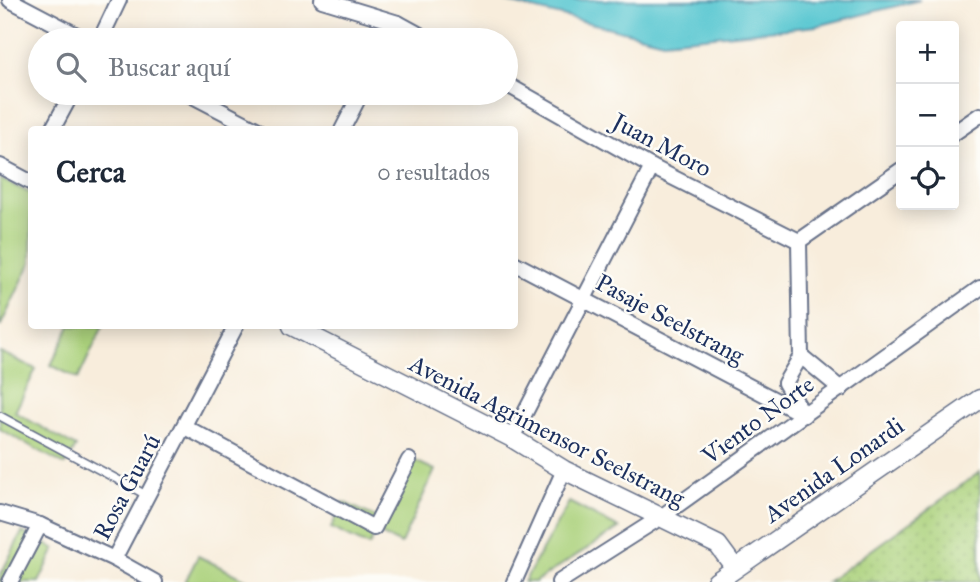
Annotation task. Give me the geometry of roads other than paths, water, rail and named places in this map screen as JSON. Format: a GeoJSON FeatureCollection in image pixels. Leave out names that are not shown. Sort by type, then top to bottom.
{"type":"FeatureCollection","features":[{"type":"Feature","properties":{"kind":"street"},"geometry":{"type":"LineString","coordinates":[[10,0],[63,28]]}},
{"type":"Feature","properties":{"kind":"street"},"geometry":{"type":"LineString","coordinates":[[106,28],[120,0]]}},
{"type":"Feature","properties":{"kind":"street"},"geometry":{"type":"LineString","coordinates":[[322,0],[407,28]]}},
{"type":"Feature","properties":{"kind":"street"},"geometry":{"type":"LineString","coordinates":[[395,28],[398,23]]}},
{"type":"Feature","properties":{"kind":"street","name":"Juan Moro"},"geometry":{"type":"LineString","coordinates":[[518,91],[652,167],[799,241]]}},
{"type":"Feature","properties":{"kind":"street"},"geometry":{"type":"LineString","coordinates":[[54,126],[66,105]]}},
{"type":"Feature","properties":{"kind":"street"},"geometry":{"type":"LineString","coordinates":[[210,105],[250,126]]}},
{"type":"Feature","properties":{"kind":"street"},"geometry":{"type":"LineString","coordinates":[[344,126],[355,105]]}},
{"type":"Feature","properties":{"kind":"street"},"geometry":{"type":"LineString","coordinates":[[959,130],[980,115]]}},
{"type":"Feature","properties":{"kind":"street"},"geometry":{"type":"LineString","coordinates":[[0,166],[28,176]]}},
{"type":"Feature","properties":{"kind":"street"},"geometry":{"type":"LineString","coordinates":[[512,439],[652,167]]}},
{"type":"Feature","properties":{"kind":"street"},"geometry":{"type":"LineString","coordinates":[[804,415],[785,383],[802,356],[799,241],[896,173]]}},
{"type":"Feature","properties":{"kind":"street","name":"Pasaje Seelstrang"},"geometry":{"type":"LineString","coordinates":[[518,264],[804,415]]}},
{"type":"Feature","properties":{"kind":"street","name":"Viento Norte"},"geometry":{"type":"LineString","coordinates":[[559,582],[661,517],[980,288]]}},
{"type":"Feature","properties":{"kind":"street","name":"Rosa Guarú"},"geometry":{"type":"LineString","coordinates":[[0,513],[40,526],[114,559],[149,497],[234,329]]}},
{"type":"Feature","properties":{"kind":"street","name":"Avenida Agrimensor Seelstrang"},"geometry":{"type":"LineString","coordinates":[[298,329],[512,439],[564,470],[718,545],[735,568]]}},
{"type":"Feature","properties":{"kind":"street"},"geometry":{"type":"LineString","coordinates":[[802,356],[841,389]]}},
{"type":"Feature","properties":{"kind":"street","name":"Avenida Lonardi"},"geometry":{"type":"LineString","coordinates":[[716,582],[980,399]]}},
{"type":"Feature","properties":{"kind":"street"},"geometry":{"type":"LineString","coordinates":[[185,427],[374,528],[409,460]]}},
{"type":"Feature","properties":{"kind":"street"},"geometry":{"type":"LineString","coordinates":[[514,582],[564,470]]}},
{"type":"Feature","properties":{"kind":"street"},"geometry":{"type":"LineString","coordinates":[[10,582],[40,526]]}},
{"type":"Feature","properties":{"kind":"street"},"geometry":{"type":"LineString","coordinates":[[114,559],[155,582]]}},
{"type":"Feature","properties":{"kind":"lane"},"geometry":{"type":"LineString","coordinates":[[0,416],[149,497]]}},
{"type":"Feature","properties":{"kind":"water"},"geometry":{"type":"Polygon","coordinates":[[[497,0],[920,0],[817,26],[663,41],[497,0]]]}}]}
